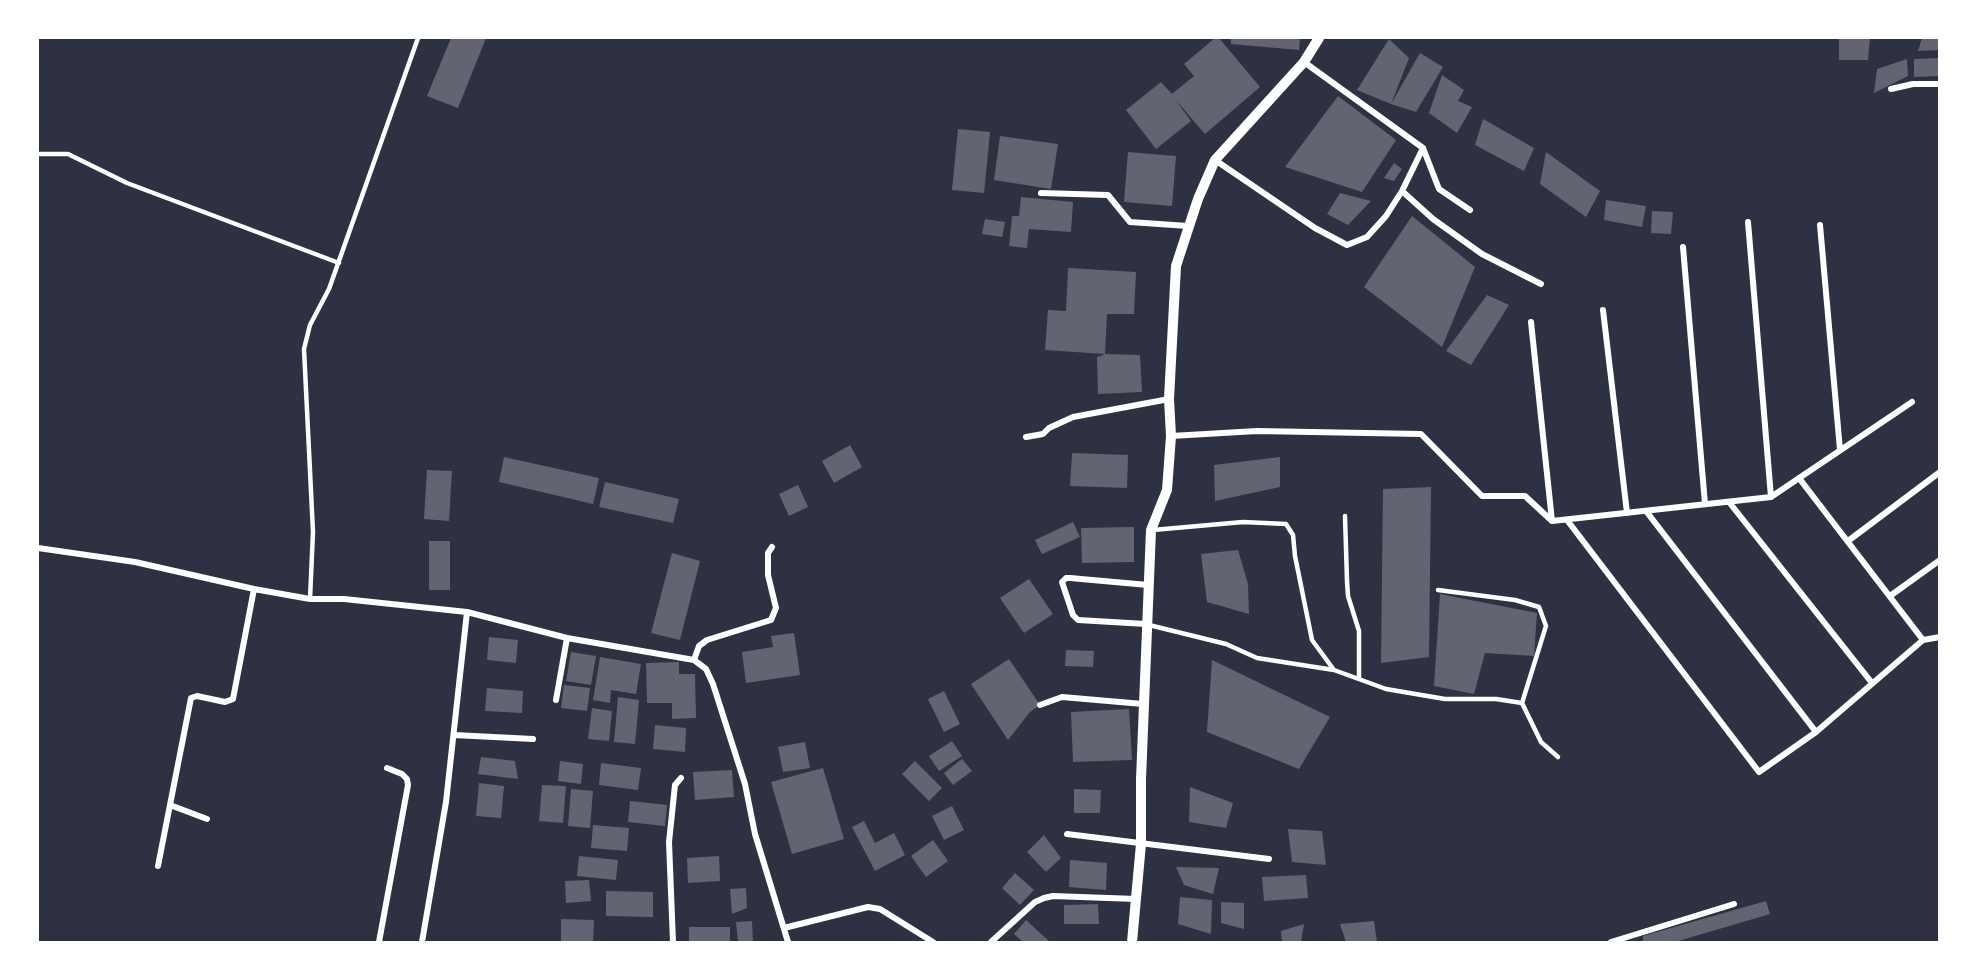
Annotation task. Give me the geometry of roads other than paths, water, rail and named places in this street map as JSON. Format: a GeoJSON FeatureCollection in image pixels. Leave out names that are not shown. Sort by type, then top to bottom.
{"type":"FeatureCollection","features":[{"type":"Feature","properties":{"kind":"street"},"geometry":{"type":"LineString","coordinates":[[1132,942],[1141,844],[1143,704],[1151,530],[1167,490],[1171,436],[1169,399],[1176,266],[1188,226],[1215,160],[1304,62],[1319,38]]}},
{"type":"Feature","properties":{"kind":"street"},"geometry":{"type":"LineString","coordinates":[[1304,62],[1423,148],[1439,189],[1470,210]]}},
{"type":"Feature","properties":{"kind":"street"},"geometry":{"type":"LineString","coordinates":[[1891,89],[1913,84],[1940,84]]}},
{"type":"Feature","properties":{"kind":"street"},"geometry":{"type":"LineString","coordinates":[[1215,160],[1315,228],[1347,245],[1367,237],[1386,216],[1402,191],[1423,148]]}},
{"type":"Feature","properties":{"kind":"street"},"geometry":{"type":"LineString","coordinates":[[1402,191],[1433,219],[1482,254],[1541,284]]}},
{"type":"Feature","properties":{"kind":"street"},"geometry":{"type":"LineString","coordinates":[[1041,193],[1108,195],[1130,222],[1188,226]]}},
{"type":"Feature","properties":{"kind":"street"},"geometry":{"type":"LineString","coordinates":[[1748,222],[1771,497]]}},
{"type":"Feature","properties":{"kind":"street"},"geometry":{"type":"LineString","coordinates":[[1820,225],[1840,450]]}},
{"type":"Feature","properties":{"kind":"street"},"geometry":{"type":"LineString","coordinates":[[1683,247],[1705,504]]}},
{"type":"Feature","properties":{"kind":"street"},"geometry":{"type":"LineString","coordinates":[[1603,310],[1627,513]]}},
{"type":"Feature","properties":{"kind":"street"},"geometry":{"type":"LineString","coordinates":[[1531,322],[1552,521]]}},
{"type":"Feature","properties":{"kind":"street"},"geometry":{"type":"LineString","coordinates":[[1026,437],[1043,434],[1049,428],[1073,417],[1169,399]]}},
{"type":"Feature","properties":{"kind":"street"},"geometry":{"type":"LineString","coordinates":[[1171,436],[1257,431],[1421,434],[1482,496],[1525,496],[1552,521],[1771,497],[1912,402]]}},
{"type":"Feature","properties":{"kind":"street"},"geometry":{"type":"LineString","coordinates":[[1848,541],[1940,472]]}},
{"type":"Feature","properties":{"kind":"street"},"geometry":{"type":"LineString","coordinates":[[1799,478],[1923,640]]}},
{"type":"Feature","properties":{"kind":"street"},"geometry":{"type":"LineString","coordinates":[[1729,502],[1872,683]]}},
{"type":"Feature","properties":{"kind":"street"},"geometry":{"type":"LineString","coordinates":[[1646,511],[1816,732]]}},
{"type":"Feature","properties":{"kind":"street"},"geometry":{"type":"LineString","coordinates":[[1567,520],[1759,772],[1816,732],[1923,640],[1940,637]]}},
{"type":"Feature","properties":{"kind":"street"},"geometry":{"type":"LineString","coordinates":[[694,660],[699,646],[707,640],[771,620],[776,608],[768,575],[768,553],[772,546]]}},
{"type":"Feature","properties":{"kind":"street"},"geometry":{"type":"LineString","coordinates":[[38,548],[135,562],[254,589],[310,599],[344,599],[467,612],[567,638],[694,660],[706,669],[713,684],[745,784],[755,834],[788,942]]}},
{"type":"Feature","properties":{"kind":"street"},"geometry":{"type":"LineString","coordinates":[[1890,596],[1940,560]]}},
{"type":"Feature","properties":{"kind":"street"},"geometry":{"type":"LineString","coordinates":[[1146,624],[1078,620],[1072,615],[1062,582],[1070,578],[1148,585]]}},
{"type":"Feature","properties":{"kind":"street"},"geometry":{"type":"LineString","coordinates":[[158,866],[191,698],[197,696],[225,702],[233,699],[254,589]]}},
{"type":"Feature","properties":{"kind":"street"},"geometry":{"type":"LineString","coordinates":[[422,942],[446,802],[467,612]]}},
{"type":"Feature","properties":{"kind":"street"},"geometry":{"type":"LineString","coordinates":[[556,700],[567,638]]}},
{"type":"Feature","properties":{"kind":"street"},"geometry":{"type":"LineString","coordinates":[[1040,705],[1062,697],[1143,704]]}},
{"type":"Feature","properties":{"kind":"street"},"geometry":{"type":"LineString","coordinates":[[454,735],[533,739]]}},
{"type":"Feature","properties":{"kind":"street"},"geometry":{"type":"LineString","coordinates":[[379,942],[408,785],[408,779],[402,774],[387,768]]}},
{"type":"Feature","properties":{"kind":"street"},"geometry":{"type":"LineString","coordinates":[[673,942],[669,842],[675,785],[681,778]]}},
{"type":"Feature","properties":{"kind":"street"},"geometry":{"type":"LineString","coordinates":[[170,805],[207,819]]}},
{"type":"Feature","properties":{"kind":"street"},"geometry":{"type":"LineString","coordinates":[[1067,834],[1269,859]]}},
{"type":"Feature","properties":{"kind":"street"},"geometry":{"type":"LineString","coordinates":[[991,942],[1035,902],[1044,898],[1053,896],[1136,899]]}},
{"type":"Feature","properties":{"kind":"street"},"geometry":{"type":"LineString","coordinates":[[1611,942],[1734,904]]}},
{"type":"Feature","properties":{"kind":"street"},"geometry":{"type":"LineString","coordinates":[[784,928],[868,907],[880,909],[933,942]]}},
{"type":"Feature","properties":{"kind":"lane"},"geometry":{"type":"LineString","coordinates":[[310,599],[313,532],[304,349],[310,325],[329,289],[339,263],[418,38]]}},
{"type":"Feature","properties":{"kind":"lane"},"geometry":{"type":"LineString","coordinates":[[38,154],[68,154],[127,183],[339,263]]}},
{"type":"Feature","properties":{"kind":"lane"},"geometry":{"type":"LineString","coordinates":[[1345,516],[1348,596],[1359,631],[1359,679]]}},
{"type":"Feature","properties":{"kind":"lane"},"geometry":{"type":"LineString","coordinates":[[1151,530],[1243,522],[1286,524],[1293,535],[1312,640],[1334,670]]}},
{"type":"Feature","properties":{"kind":"lane"},"geometry":{"type":"LineString","coordinates":[[1438,590],[1515,600],[1539,607],[1546,626],[1522,703],[1541,742],[1558,757]]}},
{"type":"Feature","properties":{"kind":"lane"},"geometry":{"type":"LineString","coordinates":[[1146,624],[1226,644],[1257,658],[1334,670],[1386,689],[1445,699],[1496,699],[1522,703]]}}]}
